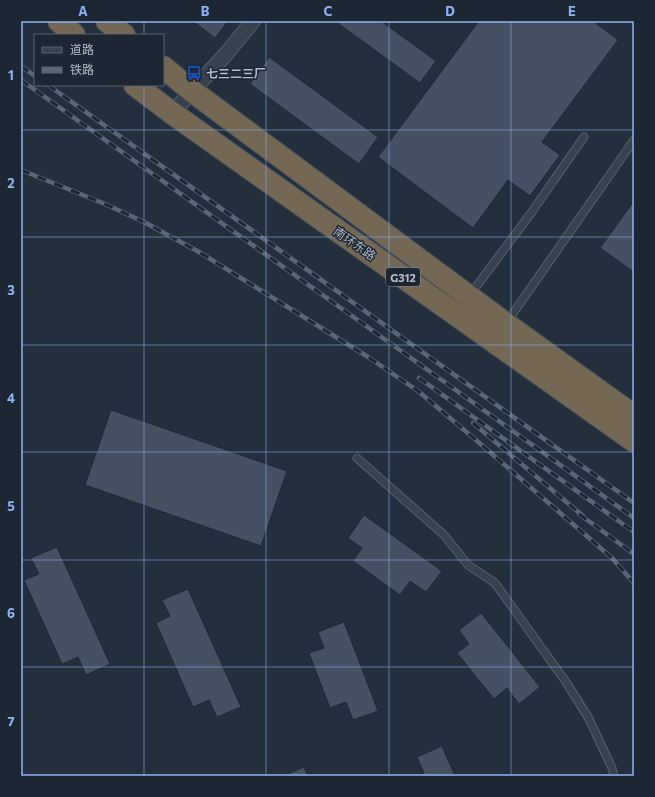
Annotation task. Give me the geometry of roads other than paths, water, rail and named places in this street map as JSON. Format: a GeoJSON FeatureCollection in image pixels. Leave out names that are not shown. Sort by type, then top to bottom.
{"type":"FeatureCollection","features":[{"type":"Feature","properties":{"kind":"highway"},"geometry":{"type":"LineString","coordinates":[[59,21],[73,34]]}},
{"type":"Feature","properties":{"kind":"highway"},"geometry":{"type":"LineString","coordinates":[[107,21],[123,34]]}},
{"type":"Feature","properties":{"kind":"highway","name":"南环东路"},"geometry":{"type":"LineString","coordinates":[[164,68],[192,91],[469,297],[634,416]]}},
{"type":"Feature","properties":{"kind":"highway","name":"南环东路"},"geometry":{"type":"LineString","coordinates":[[136,86],[172,113],[634,441]]}},
{"type":"Feature","properties":{"kind":"street"},"geometry":{"type":"LineString","coordinates":[[172,113],[226,54],[253,21]]}},
{"type":"Feature","properties":{"kind":"lane"},"geometry":{"type":"LineString","coordinates":[[469,297],[531,213],[584,137]]}},
{"type":"Feature","properties":{"kind":"lane"},"geometry":{"type":"LineString","coordinates":[[506,324],[634,140]]}},
{"type":"Feature","properties":{"kind":"lane"},"geometry":{"type":"LineString","coordinates":[[357,458],[444,535],[468,565],[496,583],[566,682],[588,717],[612,768],[614,776]]}},
{"type":"Feature","properties":{"kind":"railway"},"geometry":{"type":"LineString","coordinates":[[21,66],[34,75]]}},
{"type":"Feature","properties":{"kind":"railway"},"geometry":{"type":"LineString","coordinates":[[21,80],[634,518]]}},
{"type":"Feature","properties":{"kind":"railway"},"geometry":{"type":"LineString","coordinates":[[49,86],[634,503]]}},
{"type":"Feature","properties":{"kind":"railway"},"geometry":{"type":"LineString","coordinates":[[21,170],[105,204],[144,222],[199,252],[368,357],[418,391],[469,434],[612,558],[634,583]]}},
{"type":"Feature","properties":{"kind":"railway"},"geometry":{"type":"LineString","coordinates":[[419,378],[634,532]]}},
{"type":"Feature","properties":{"kind":"railway"},"geometry":{"type":"LineString","coordinates":[[473,423],[583,516]]}},
{"type":"Feature","properties":{"kind":"railway"},"geometry":{"type":"LineString","coordinates":[[579,514],[634,554]]}},
{"type":"Feature","properties":{"kind":"place","name":"七三二三厂"},"geometry":{"type":"Point","coordinates":[194,73]}}]}
